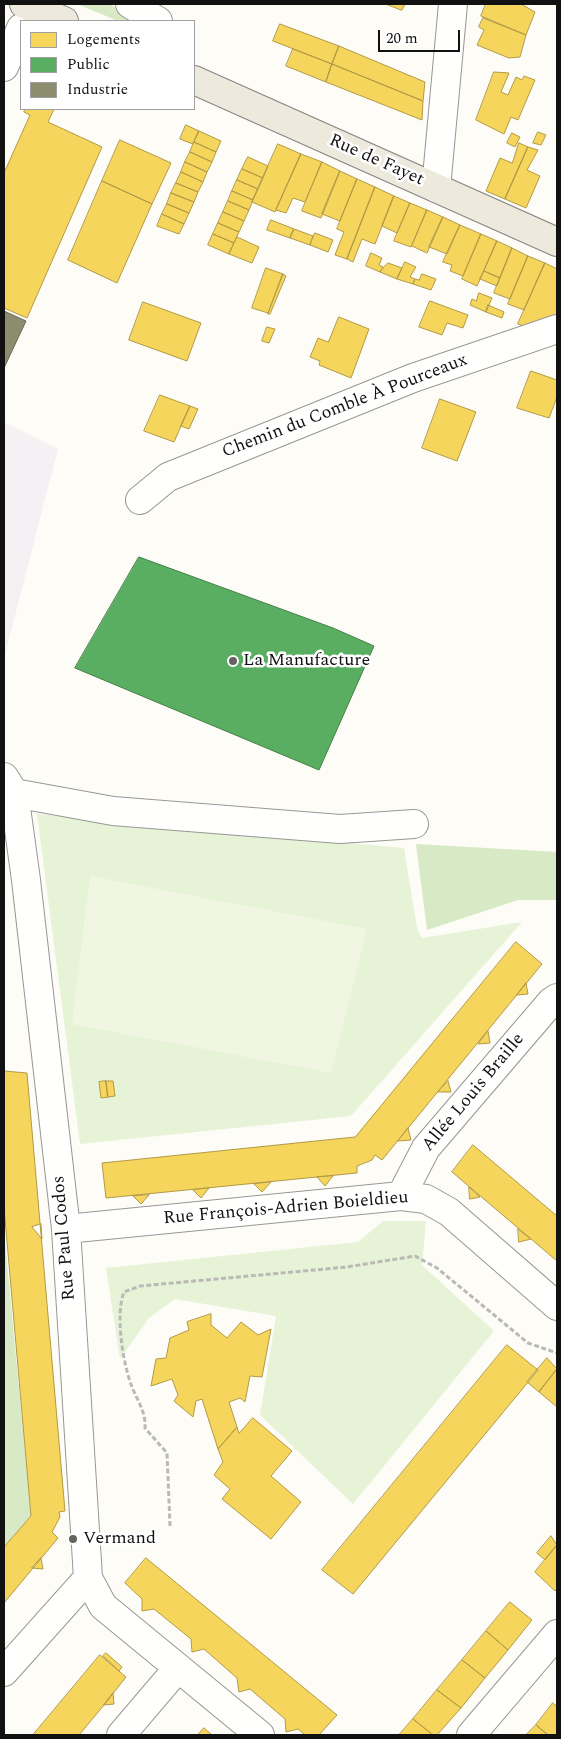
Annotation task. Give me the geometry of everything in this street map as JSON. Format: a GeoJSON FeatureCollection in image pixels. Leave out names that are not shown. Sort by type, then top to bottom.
{"type":"FeatureCollection","features":[{"type":"Feature","properties":{"kind":"main road"},"geometry":{"type":"LineString","coordinates":[[24,15],[57,20]]}},
{"type":"Feature","properties":{"kind":"main road","name":"Rue de Fayet"},"geometry":{"type":"LineString","coordinates":[[195,80],[557,242]]}},
{"type":"Feature","properties":{"kind":"street"},"geometry":{"type":"LineString","coordinates":[[130,4],[156,20]]}},
{"type":"Feature","properties":{"kind":"street"},"geometry":{"type":"LineString","coordinates":[[436,188],[453,4]]}},
{"type":"Feature","properties":{"kind":"street"},"geometry":{"type":"LineString","coordinates":[[4,67],[20,25]]}},
{"type":"Feature","properties":{"kind":"street","name":"Chemin du Comble À Pourceaux"},"geometry":{"type":"LineString","coordinates":[[140,500],[168,477],[413,378],[557,329]]}},
{"type":"Feature","properties":{"kind":"street"},"geometry":{"type":"LineString","coordinates":[[9,785],[113,812],[340,829],[414,824]]}},
{"type":"Feature","properties":{"kind":"street","name":"Rue Paul Codos"},"geometry":{"type":"LineString","coordinates":[[9,785],[43,1019],[66,1229],[88,1578]]}},
{"type":"Feature","properties":{"kind":"street","name":"Allée Louis Braille"},"geometry":{"type":"LineString","coordinates":[[401,1196],[426,1148],[551,1002],[557,998]]}},
{"type":"Feature","properties":{"kind":"street","name":"Rue François-Adrien Boieldieu"},"geometry":{"type":"LineString","coordinates":[[66,1229],[401,1196],[426,1199],[449,1212],[557,1306]]}},
{"type":"Feature","properties":{"kind":"street"},"geometry":{"type":"LineString","coordinates":[[4,1672],[88,1578],[103,1606],[260,1735]]}},
{"type":"Feature","properties":{"kind":"street"},"geometry":{"type":"LineString","coordinates":[[471,1735],[557,1634]]}},
{"type":"Feature","properties":{"kind":"street"},"geometry":{"type":"LineString","coordinates":[[121,1735],[178,1668]]}},
{"type":"Feature","properties":{"kind":"path"},"geometry":{"type":"LineString","coordinates":[[170,1526],[167,1453],[144,1428],[146,1416],[126,1367],[119,1305],[124,1292],[140,1286],[347,1267],[415,1256],[437,1268],[528,1343],[557,1352]]}},
{"type":"Feature","properties":{"kind":"shaded area"},"geometry":{"type":"Polygon","coordinates":[[[4,422],[58,449],[4,658],[4,422]]]}},
{"type":"Feature","properties":{"kind":"green space"},"geometry":{"type":"Polygon","coordinates":[[[77,4],[110,4],[133,20],[116,20],[77,4]]]}},
{"type":"Feature","properties":{"kind":"green space"},"geometry":{"type":"Polygon","coordinates":[[[37,814],[404,848],[417,928],[422,938],[522,922],[351,1116],[80,1144],[37,814]]]}},
{"type":"Feature","properties":{"kind":"green space"},"geometry":{"type":"Polygon","coordinates":[[[416,844],[557,852],[557,900],[518,900],[427,930],[416,844]]]}},
{"type":"Feature","properties":{"kind":"green space"},"geometry":{"type":"Polygon","coordinates":[[[90,876],[367,929],[331,1073],[72,1024],[90,876]]]}},
{"type":"Feature","properties":{"kind":"green space"},"geometry":{"type":"Polygon","coordinates":[[[383,1221],[426,1221],[422,1265],[494,1331],[353,1504],[260,1415],[276,1316],[175,1299],[149,1318],[120,1359],[106,1268],[358,1242],[383,1221]]]}},
{"type":"Feature","properties":{"kind":"green space"},"geometry":{"type":"Polygon","coordinates":[[[4,1230],[31,1516],[4,1547],[4,1230]]]}},
{"type":"Feature","properties":{"kind":"building: Logements"},"geometry":{"type":"Polygon","coordinates":[[[386,4],[405,4],[402,10],[386,4]]]}},
{"type":"Feature","properties":{"kind":"building: Logements"},"geometry":{"type":"Polygon","coordinates":[[[486,4],[521,4],[535,12],[526,35],[481,16],[486,4]]]}},
{"type":"Feature","properties":{"kind":"building: Logements"},"geometry":{"type":"Polygon","coordinates":[[[483,18],[526,35],[520,57],[509,58],[477,45],[484,30],[479,27],[483,18]]]}},
{"type":"Feature","properties":{"kind":"building: Logements"},"geometry":{"type":"Polygon","coordinates":[[[280,24],[339,46],[332,64],[273,41],[280,24]]]}},
{"type":"Feature","properties":{"kind":"building: Logements"},"geometry":{"type":"Polygon","coordinates":[[[339,46],[425,82],[423,101],[332,64],[339,46]]]}},
{"type":"Feature","properties":{"kind":"building: Logements"},"geometry":{"type":"Polygon","coordinates":[[[293,49],[332,64],[326,82],[286,66],[293,49]]]}},
{"type":"Feature","properties":{"kind":"building: Logements"},"geometry":{"type":"Polygon","coordinates":[[[332,64],[423,101],[422,120],[326,82],[332,64]]]}},
{"type":"Feature","properties":{"kind":"building: Logements"},"geometry":{"type":"Polygon","coordinates":[[[494,72],[509,73],[501,92],[508,95],[516,77],[522,80],[524,76],[535,80],[518,120],[511,117],[504,134],[476,120],[494,72]]]}},
{"type":"Feature","properties":{"kind":"building: Logements"},"geometry":{"type":"Polygon","coordinates":[[[25,110],[54,110],[48,122],[102,147],[27,318],[4,308],[4,173],[30,115],[24,112],[25,110]]]}},
{"type":"Feature","properties":{"kind":"building: Logements"},"geometry":{"type":"Polygon","coordinates":[[[186,125],[199,131],[193,144],[180,139],[186,125]]]}},
{"type":"Feature","properties":{"kind":"building: Logements"},"geometry":{"type":"Polygon","coordinates":[[[199,131],[221,141],[216,152],[194,142],[199,131]]]}},
{"type":"Feature","properties":{"kind":"building: Logements"},"geometry":{"type":"Polygon","coordinates":[[[538,132],[546,135],[541,145],[533,143],[538,132]]]}},
{"type":"Feature","properties":{"kind":"building: Logements"},"geometry":{"type":"Polygon","coordinates":[[[512,133],[520,137],[515,147],[507,143],[512,133]]]}},
{"type":"Feature","properties":{"kind":"building: Logements"},"geometry":{"type":"Polygon","coordinates":[[[120,140],[171,163],[152,204],[102,181],[120,140]]]}},
{"type":"Feature","properties":{"kind":"building: Logements"},"geometry":{"type":"Polygon","coordinates":[[[194,142],[216,152],[212,162],[190,152],[194,142]]]}},
{"type":"Feature","properties":{"kind":"building: Logements"},"geometry":{"type":"Polygon","coordinates":[[[519,143],[528,147],[505,199],[486,191],[500,158],[512,163],[519,143]]]}},
{"type":"Feature","properties":{"kind":"building: Logements"},"geometry":{"type":"Polygon","coordinates":[[[278,144],[301,154],[275,212],[252,202],[278,144]]]}},
{"type":"Feature","properties":{"kind":"building: Logements"},"geometry":{"type":"Polygon","coordinates":[[[528,147],[538,150],[527,170],[540,176],[526,208],[505,199],[528,147]]]}},
{"type":"Feature","properties":{"kind":"building: Logements"},"geometry":{"type":"Polygon","coordinates":[[[190,152],[212,162],[207,172],[185,162],[190,152]]]}},
{"type":"Feature","properties":{"kind":"building: Logements"},"geometry":{"type":"Polygon","coordinates":[[[301,154],[322,162],[305,202],[293,198],[286,213],[276,210],[301,154]]]}},
{"type":"Feature","properties":{"kind":"building: Logements"},"geometry":{"type":"Polygon","coordinates":[[[248,157],[268,166],[263,178],[242,169],[248,157]]]}},
{"type":"Feature","properties":{"kind":"building: Logements"},"geometry":{"type":"Polygon","coordinates":[[[185,162],[207,172],[203,182],[181,172],[185,162]]]}},
{"type":"Feature","properties":{"kind":"building: Logements"},"geometry":{"type":"Polygon","coordinates":[[[322,162],[340,171],[321,218],[302,211],[322,162]]]}},
{"type":"Feature","properties":{"kind":"building: Logements"},"geometry":{"type":"Polygon","coordinates":[[[242,169],[263,178],[258,189],[237,180],[242,169]]]}},
{"type":"Feature","properties":{"kind":"building: Logements"},"geometry":{"type":"Polygon","coordinates":[[[340,171],[357,179],[340,221],[322,214],[340,171]]]}},
{"type":"Feature","properties":{"kind":"building: Logements"},"geometry":{"type":"Polygon","coordinates":[[[181,172],[203,182],[198,192],[176,183],[181,172]]]}},
{"type":"Feature","properties":{"kind":"building: Logements"},"geometry":{"type":"Polygon","coordinates":[[[357,179],[375,187],[347,259],[335,255],[344,232],[337,229],[357,179]]]}},
{"type":"Feature","properties":{"kind":"building: Logements"},"geometry":{"type":"Polygon","coordinates":[[[237,180],[258,189],[253,200],[232,191],[237,180]]]}},
{"type":"Feature","properties":{"kind":"building: Logements"},"geometry":{"type":"Polygon","coordinates":[[[102,181],[152,204],[117,283],[68,260],[102,181]]]}},
{"type":"Feature","properties":{"kind":"building: Logements"},"geometry":{"type":"Polygon","coordinates":[[[176,183],[198,192],[194,202],[171,193],[176,183]]]}},
{"type":"Feature","properties":{"kind":"building: Logements"},"geometry":{"type":"Polygon","coordinates":[[[375,187],[394,196],[375,244],[362,239],[353,262],[347,259],[375,187]]]}},
{"type":"Feature","properties":{"kind":"building: Logements"},"geometry":{"type":"Polygon","coordinates":[[[232,191],[253,200],[249,210],[228,201],[232,191]]]}},
{"type":"Feature","properties":{"kind":"building: Logements"},"geometry":{"type":"Polygon","coordinates":[[[171,193],[194,202],[189,213],[167,204],[171,193]]]}},
{"type":"Feature","properties":{"kind":"building: Logements"},"geometry":{"type":"Polygon","coordinates":[[[394,196],[410,203],[397,233],[382,226],[394,196]]]}},
{"type":"Feature","properties":{"kind":"building: Logements"},"geometry":{"type":"Polygon","coordinates":[[[228,201],[249,210],[244,221],[223,212],[228,201]]]}},
{"type":"Feature","properties":{"kind":"building: Logements"},"geometry":{"type":"Polygon","coordinates":[[[410,203],[427,210],[411,247],[394,241],[410,203]]]}},
{"type":"Feature","properties":{"kind":"building: Logements"},"geometry":{"type":"Polygon","coordinates":[[[167,204],[189,213],[184,224],[162,214],[167,204]]]}},
{"type":"Feature","properties":{"kind":"building: Logements"},"geometry":{"type":"Polygon","coordinates":[[[427,210],[443,217],[427,253],[412,246],[427,210]]]}},
{"type":"Feature","properties":{"kind":"building: Logements"},"geometry":{"type":"Polygon","coordinates":[[[223,212],[244,221],[239,232],[218,223],[223,212]]]}},
{"type":"Feature","properties":{"kind":"building: Logements"},"geometry":{"type":"Polygon","coordinates":[[[162,214],[184,224],[179,234],[157,226],[162,214]]]}},
{"type":"Feature","properties":{"kind":"building: Logements"},"geometry":{"type":"Polygon","coordinates":[[[443,217],[460,225],[447,254],[429,247],[443,217]]]}},
{"type":"Feature","properties":{"kind":"building: Logements"},"geometry":{"type":"Polygon","coordinates":[[[271,220],[294,229],[290,238],[267,230],[271,220]]]}},
{"type":"Feature","properties":{"kind":"building: Logements"},"geometry":{"type":"Polygon","coordinates":[[[218,223],[239,232],[234,243],[213,234],[218,223]]]}},
{"type":"Feature","properties":{"kind":"building: Logements"},"geometry":{"type":"Polygon","coordinates":[[[460,225],[481,234],[463,276],[450,271],[452,265],[443,262],[460,225]]]}},
{"type":"Feature","properties":{"kind":"building: Logements"},"geometry":{"type":"Polygon","coordinates":[[[294,229],[313,236],[310,245],[290,238],[294,229]]]}},
{"type":"Feature","properties":{"kind":"building: Logements"},"geometry":{"type":"Polygon","coordinates":[[[315,233],[333,240],[328,252],[310,245],[315,233]]]}},
{"type":"Feature","properties":{"kind":"building: Logements"},"geometry":{"type":"Polygon","coordinates":[[[213,234],[234,243],[229,254],[208,245],[213,234]]]}},
{"type":"Feature","properties":{"kind":"building: Logements"},"geometry":{"type":"Polygon","coordinates":[[[481,234],[497,241],[477,286],[462,279],[481,234]]]}},
{"type":"Feature","properties":{"kind":"building: Logements"},"geometry":{"type":"Polygon","coordinates":[[[237,237],[259,247],[252,263],[229,254],[237,237]]]}},
{"type":"Feature","properties":{"kind":"building: Logements"},"geometry":{"type":"Polygon","coordinates":[[[497,241],[512,248],[500,278],[484,271],[497,241]]]}},
{"type":"Feature","properties":{"kind":"building: Logements"},"geometry":{"type":"Polygon","coordinates":[[[512,248],[528,256],[510,299],[494,293],[512,248]]]}},
{"type":"Feature","properties":{"kind":"building: Logements"},"geometry":{"type":"Polygon","coordinates":[[[371,253],[382,258],[379,265],[383,267],[380,272],[366,266],[371,253]]]}},
{"type":"Feature","properties":{"kind":"building: Logements"},"geometry":{"type":"Polygon","coordinates":[[[528,256],[545,263],[524,310],[508,304],[528,256]]]}},
{"type":"Feature","properties":{"kind":"building: Logements"},"geometry":{"type":"Polygon","coordinates":[[[405,262],[416,267],[410,277],[415,279],[413,284],[397,279],[405,262]]]}},
{"type":"Feature","properties":{"kind":"building: Logements"},"geometry":{"type":"Polygon","coordinates":[[[388,263],[402,268],[397,279],[380,272],[388,263]]]}},
{"type":"Feature","properties":{"kind":"building: Logements"},"geometry":{"type":"Polygon","coordinates":[[[545,263],[557,269],[557,322],[536,331],[518,324],[545,263]]]}},
{"type":"Feature","properties":{"kind":"building: Logements"},"geometry":{"type":"Polygon","coordinates":[[[266,268],[283,274],[268,313],[252,308],[266,268]]]}},
{"type":"Feature","properties":{"kind":"building: Logements"},"geometry":{"type":"Polygon","coordinates":[[[484,271],[500,278],[497,286],[480,279],[484,271]]]}},
{"type":"Feature","properties":{"kind":"building: Logements"},"geometry":{"type":"Polygon","coordinates":[[[283,274],[286,276],[270,314],[268,314],[283,274]]]}},
{"type":"Feature","properties":{"kind":"building: Logements"},"geometry":{"type":"Polygon","coordinates":[[[422,274],[436,279],[431,290],[413,284],[415,279],[419,280],[422,274]]]}},
{"type":"Feature","properties":{"kind":"building: Logements"},"geometry":{"type":"Polygon","coordinates":[[[479,293],[492,298],[486,312],[470,305],[472,299],[476,301],[479,293]]]}},
{"type":"Feature","properties":{"kind":"building: Logements"},"geometry":{"type":"Polygon","coordinates":[[[430,301],[468,315],[463,328],[447,323],[442,335],[419,327],[430,301]]]}},
{"type":"Feature","properties":{"kind":"building: Logements"},"geometry":{"type":"Polygon","coordinates":[[[143,302],[201,323],[187,361],[129,340],[143,302]]]}},
{"type":"Feature","properties":{"kind":"building: Logements"},"geometry":{"type":"Polygon","coordinates":[[[488,305],[504,312],[502,318],[486,312],[488,305]]]}},
{"type":"Feature","properties":{"kind":"building: Logements"},"geometry":{"type":"Polygon","coordinates":[[[339,317],[369,329],[351,378],[319,365],[320,361],[310,357],[318,338],[328,342],[339,317]]]}},
{"type":"Feature","properties":{"kind":"building: Logements"},"geometry":{"type":"Polygon","coordinates":[[[267,327],[275,329],[269,343],[262,341],[267,327]]]}},
{"type":"Feature","properties":{"kind":"building: Logements"},"geometry":{"type":"Polygon","coordinates":[[[531,371],[557,380],[557,397],[549,418],[517,408],[531,371]]]}},
{"type":"Feature","properties":{"kind":"building: Logements"},"geometry":{"type":"Polygon","coordinates":[[[160,395],[190,406],[174,442],[144,431],[160,395]]]}},
{"type":"Feature","properties":{"kind":"building: Logements"},"geometry":{"type":"Polygon","coordinates":[[[440,399],[476,412],[457,461],[422,448],[440,399]]]}},
{"type":"Feature","properties":{"kind":"building: Logements"},"geometry":{"type":"Polygon","coordinates":[[[190,406],[198,409],[189,429],[181,426],[190,406]]]}},
{"type":"Feature","properties":{"kind":"building: Logements"},"geometry":{"type":"Polygon","coordinates":[[[516,942],[542,964],[382,1160],[375,1155],[372,1160],[357,1166],[357,1173],[106,1198],[102,1163],[355,1137],[516,942]]]}},
{"type":"Feature","properties":{"kind":"building: Logements"},"geometry":{"type":"Polygon","coordinates":[[[526,983],[528,994],[517,995],[526,983]]]}},
{"type":"Feature","properties":{"kind":"building: Logements"},"geometry":{"type":"Polygon","coordinates":[[[488,1031],[490,1043],[478,1044],[484,1036],[488,1031]]]}},
{"type":"Feature","properties":{"kind":"building: Logements"},"geometry":{"type":"Polygon","coordinates":[[[4,1071],[27,1073],[65,1511],[59,1512],[60,1517],[52,1532],[58,1538],[4,1603],[4,1547],[31,1516],[4,1207],[4,1071]]]}},
{"type":"Feature","properties":{"kind":"building: Logements"},"geometry":{"type":"Polygon","coordinates":[[[106,1081],[113,1081],[115,1096],[108,1097],[106,1081]]]}},
{"type":"Feature","properties":{"kind":"building: Logements"},"geometry":{"type":"Polygon","coordinates":[[[106,1081],[108,1097],[101,1098],[99,1082],[106,1081]]]}},
{"type":"Feature","properties":{"kind":"building: Logements"},"geometry":{"type":"Polygon","coordinates":[[[448,1081],[451,1092],[438,1092],[448,1081]]]}},
{"type":"Feature","properties":{"kind":"building: Logements"},"geometry":{"type":"Polygon","coordinates":[[[408,1128],[411,1140],[398,1141],[408,1128]]]}},
{"type":"Feature","properties":{"kind":"building: Logements"},"geometry":{"type":"Polygon","coordinates":[[[473,1145],[557,1216],[557,1261],[452,1172],[473,1145]]]}},
{"type":"Feature","properties":{"kind":"building: Logements"},"geometry":{"type":"Polygon","coordinates":[[[333,1176],[325,1186],[317,1177],[333,1176]]]}},
{"type":"Feature","properties":{"kind":"building: Logements"},"geometry":{"type":"Polygon","coordinates":[[[271,1182],[262,1192],[254,1184],[271,1182]]]}},
{"type":"Feature","properties":{"kind":"building: Logements"},"geometry":{"type":"Polygon","coordinates":[[[469,1187],[480,1197],[470,1199],[469,1187]]]}},
{"type":"Feature","properties":{"kind":"building: Logements"},"geometry":{"type":"Polygon","coordinates":[[[209,1188],[201,1198],[193,1190],[209,1188]]]}},
{"type":"Feature","properties":{"kind":"building: Logements"},"geometry":{"type":"Polygon","coordinates":[[[149,1195],[141,1204],[133,1196],[149,1195]]]}},
{"type":"Feature","properties":{"kind":"building: Logements"},"geometry":{"type":"Polygon","coordinates":[[[41,1224],[42,1239],[32,1227],[41,1224]]]}},
{"type":"Feature","properties":{"kind":"building: Logements"},"geometry":{"type":"Polygon","coordinates":[[[518,1229],[531,1239],[519,1242],[518,1229]]]}},
{"type":"Feature","properties":{"kind":"building: Logements"},"geometry":{"type":"Polygon","coordinates":[[[211,1314],[211,1325],[227,1338],[241,1322],[258,1335],[271,1329],[262,1377],[250,1376],[245,1402],[240,1398],[229,1402],[237,1427],[218,1449],[202,1399],[196,1401],[193,1417],[174,1401],[178,1395],[172,1379],[151,1386],[156,1359],[166,1358],[170,1338],[189,1330],[187,1322],[211,1314]]]}},
{"type":"Feature","properties":{"kind":"building: Logements"},"geometry":{"type":"Polygon","coordinates":[[[507,1345],[538,1370],[353,1594],[322,1570],[507,1345]]]}},
{"type":"Feature","properties":{"kind":"building: Logements"},"geometry":{"type":"Polygon","coordinates":[[[547,1358],[557,1369],[539,1392],[527,1382],[547,1358]]]}},
{"type":"Feature","properties":{"kind":"building: Logements"},"geometry":{"type":"Polygon","coordinates":[[[557,1369],[557,1407],[539,1392],[557,1369]]]}},
{"type":"Feature","properties":{"kind":"building: Logements"},"geometry":{"type":"Polygon","coordinates":[[[253,1418],[292,1451],[271,1476],[301,1502],[271,1539],[222,1499],[230,1489],[214,1475],[223,1462],[218,1449],[237,1427],[239,1433],[253,1418]]]}},
{"type":"Feature","properties":{"kind":"building: Logements"},"geometry":{"type":"Polygon","coordinates":[[[551,1536],[557,1545],[545,1560],[537,1553],[551,1536]]]}},
{"type":"Feature","properties":{"kind":"building: Logements"},"geometry":{"type":"Polygon","coordinates":[[[557,1545],[557,1588],[555,1591],[535,1572],[557,1545]]]}},
{"type":"Feature","properties":{"kind":"building: Logements"},"geometry":{"type":"Polygon","coordinates":[[[41,1558],[43,1569],[32,1568],[41,1558]]]}},
{"type":"Feature","properties":{"kind":"building: Logements"},"geometry":{"type":"Polygon","coordinates":[[[146,1558],[337,1715],[319,1735],[305,1735],[298,1729],[286,1732],[285,1719],[250,1689],[239,1692],[237,1678],[204,1649],[192,1652],[191,1639],[154,1609],[142,1611],[142,1599],[125,1583],[146,1558]]]}},
{"type":"Feature","properties":{"kind":"building: Logements"},"geometry":{"type":"Polygon","coordinates":[[[510,1602],[532,1620],[508,1650],[486,1631],[510,1602]]]}},
{"type":"Feature","properties":{"kind":"building: Logements"},"geometry":{"type":"Polygon","coordinates":[[[486,1631],[508,1650],[485,1678],[462,1660],[486,1631]]]}},
{"type":"Feature","properties":{"kind":"building: Logements"},"geometry":{"type":"Polygon","coordinates":[[[106,1653],[122,1667],[119,1671],[103,1656],[106,1653]]]}},
{"type":"Feature","properties":{"kind":"building: Logements"},"geometry":{"type":"Polygon","coordinates":[[[100,1655],[126,1677],[79,1735],[33,1735],[100,1655]]]}},
{"type":"Feature","properties":{"kind":"building: Logements"},"geometry":{"type":"Polygon","coordinates":[[[462,1660],[485,1678],[461,1708],[437,1690],[462,1660]]]}},
{"type":"Feature","properties":{"kind":"building: Logements"},"geometry":{"type":"Polygon","coordinates":[[[437,1690],[461,1708],[437,1735],[433,1735],[413,1719],[437,1690]]]}},
{"type":"Feature","properties":{"kind":"building: Logements"},"geometry":{"type":"Polygon","coordinates":[[[113,1693],[114,1704],[104,1705],[113,1693]]]}},
{"type":"Feature","properties":{"kind":"building: Logements"},"geometry":{"type":"Polygon","coordinates":[[[553,1703],[557,1707],[557,1735],[548,1735],[536,1725],[553,1703]]]}},
{"type":"Feature","properties":{"kind":"building: Logements"},"geometry":{"type":"Polygon","coordinates":[[[413,1719],[433,1735],[399,1735],[413,1719]]]}},
{"type":"Feature","properties":{"kind":"building: Logements"},"geometry":{"type":"Polygon","coordinates":[[[536,1725],[543,1731],[548,1735],[526,1735],[536,1725]]]}},
{"type":"Feature","properties":{"kind":"building: Logements"},"geometry":{"type":"Polygon","coordinates":[[[204,1728],[212,1735],[198,1735],[204,1728]]]}},
{"type":"Feature","properties":{"kind":"building: Public","name":"La Manufacture"},"geometry":{"type":"Polygon","coordinates":[[[139,557],[333,628],[374,646],[319,770],[75,668],[139,557]]]}},
{"type":"Feature","properties":{"kind":"building: Industrie"},"geometry":{"type":"Polygon","coordinates":[[[4,311],[26,321],[4,368],[4,311]]]}},
{"type":"Feature","properties":{"kind":"place","name":"La Manufacture"},"geometry":{"type":"Point","coordinates":[233,661]}},
{"type":"Feature","properties":{"kind":"place","name":"Vermand"},"geometry":{"type":"Point","coordinates":[73,1539]}}]}
